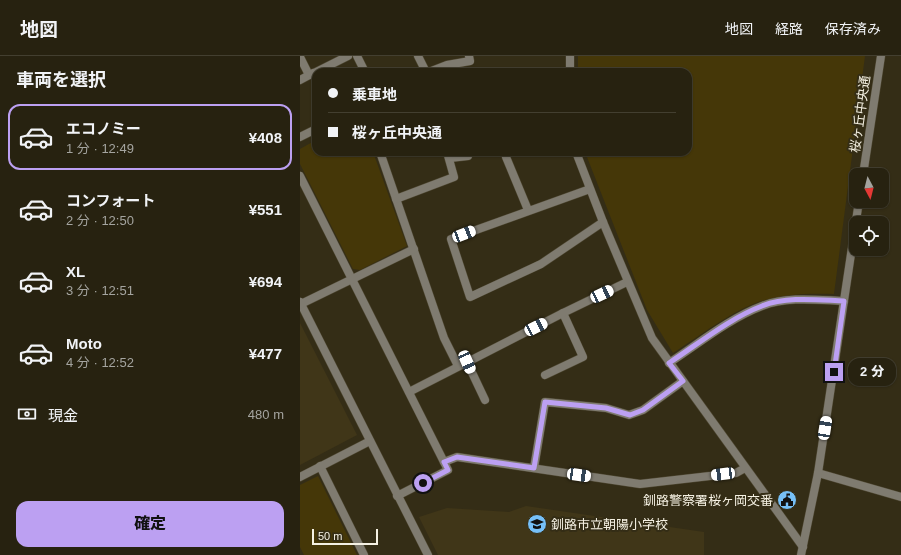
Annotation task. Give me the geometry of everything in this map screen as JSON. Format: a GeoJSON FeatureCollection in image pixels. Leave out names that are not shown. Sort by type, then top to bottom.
{"type":"FeatureCollection","features":[{"type":"Feature","properties":{"kind":"street"},"geometry":{"type":"LineString","coordinates":[[324,68],[348,56]]}},
{"type":"Feature","properties":{"kind":"street"},"geometry":{"type":"LineString","coordinates":[[357,56],[363,68]]}},
{"type":"Feature","properties":{"kind":"street"},"geometry":{"type":"LineString","coordinates":[[418,56],[426,68]]}},
{"type":"Feature","properties":{"kind":"street"},"geometry":{"type":"LineString","coordinates":[[439,68],[470,61],[469,56]]}},
{"type":"Feature","properties":{"kind":"street"},"geometry":{"type":"LineString","coordinates":[[570,56],[570,68]]}},
{"type":"Feature","properties":{"kind":"street","name":"桜ヶ丘中央通"},"geometry":{"type":"LineString","coordinates":[[864,168],[881,56]]}},
{"type":"Feature","properties":{"kind":"street"},"geometry":{"type":"LineString","coordinates":[[300,58],[312,71]]}},
{"type":"Feature","properties":{"kind":"street"},"geometry":{"type":"LineString","coordinates":[[300,80],[312,74]]}},
{"type":"Feature","properties":{"kind":"street"},"geometry":{"type":"LineString","coordinates":[[300,137],[312,131]]}},
{"type":"Feature","properties":{"kind":"street"},"geometry":{"type":"LineString","coordinates":[[381,156],[444,338],[458,366]]}},
{"type":"Feature","properties":{"kind":"street"},"geometry":{"type":"LineString","coordinates":[[396,199],[454,177],[449,156]]}},
{"type":"Feature","properties":{"kind":"street"},"geometry":{"type":"LineString","coordinates":[[578,156],[627,282],[652,338],[802,551]]}},
{"type":"Feature","properties":{"kind":"street"},"geometry":{"type":"LineString","coordinates":[[506,157],[528,210]]}},
{"type":"Feature","properties":{"kind":"street"},"geometry":{"type":"LineString","coordinates":[[300,176],[448,470],[397,496]]}},
{"type":"Feature","properties":{"kind":"street"},"geometry":{"type":"LineString","coordinates":[[590,189],[528,210],[451,239],[470,297],[541,264],[603,222]]}},
{"type":"Feature","properties":{"kind":"street"},"geometry":{"type":"LineString","coordinates":[[802,551],[818,473],[858,208]]}},
{"type":"Feature","properties":{"kind":"street"},"geometry":{"type":"LineString","coordinates":[[414,249],[301,303],[428,555]]}},
{"type":"Feature","properties":{"kind":"street"},"geometry":{"type":"LineString","coordinates":[[409,392],[627,282]]}},
{"type":"Feature","properties":{"kind":"street"},"geometry":{"type":"LineString","coordinates":[[669,363],[731,323],[762,306],[780,302],[808,300],[844,301]]}},
{"type":"Feature","properties":{"kind":"street"},"geometry":{"type":"LineString","coordinates":[[545,375],[583,357],[563,313]]}},
{"type":"Feature","properties":{"kind":"street"},"geometry":{"type":"LineString","coordinates":[[467,362],[485,400]]}},
{"type":"Feature","properties":{"kind":"street"},"geometry":{"type":"LineString","coordinates":[[534,468],[545,402],[606,408],[630,415],[643,410],[683,381]]}},
{"type":"Feature","properties":{"kind":"street"},"geometry":{"type":"LineString","coordinates":[[300,477],[370,441]]}},
{"type":"Feature","properties":{"kind":"street"},"geometry":{"type":"LineString","coordinates":[[444,462],[457,457],[640,484],[736,473],[745,468]]}},
{"type":"Feature","properties":{"kind":"street"},"geometry":{"type":"LineString","coordinates":[[320,466],[364,555]]}},
{"type":"Feature","properties":{"kind":"street"},"geometry":{"type":"LineString","coordinates":[[818,473],[901,497]]}},
{"type":"Feature","properties":{"kind":"shaded area"},"geometry":{"type":"Polygon","coordinates":[[[578,56],[865,56],[850,168],[849,168],[849,179],[834,294],[797,294],[761,301],[750,305],[727,317],[673,353],[647,310],[587,156],[692,156],[692,68],[578,68],[578,56]]]}},
{"type":"Feature","properties":{"kind":"shaded area"},"geometry":{"type":"Polygon","coordinates":[[[312,142],[312,156],[374,156],[407,246],[360,270],[353,269],[300,164],[300,149],[312,142]]]}},
{"type":"Feature","properties":{"kind":"shaded area"},"geometry":{"type":"Polygon","coordinates":[[[300,323],[357,435],[300,465],[300,323]]]}},
{"type":"Feature","properties":{"kind":"shaded area"},"geometry":{"type":"Polygon","coordinates":[[[318,476],[357,555],[304,555],[300,547],[300,485],[318,476]]]}},
{"type":"Feature","properties":{"kind":"shaded area","name":"釧路市立朝陽小学校"},"geometry":{"type":"Polygon","coordinates":[[[526,506],[704,532],[704,555],[438,555],[419,517],[447,508],[509,512],[526,506]]]}},
{"type":"Feature","properties":{"kind":"place","name":"釧路警察署桜ヶ岡交番"},"geometry":{"type":"Point","coordinates":[787,500]}},
{"type":"Feature","properties":{"kind":"place","name":"釧路市立朝陽小学校"},"geometry":{"type":"Point","coordinates":[537,524]}},
{"type":"Feature","properties":{"kind":"route"},"geometry":{"type":"LineString","coordinates":[[423,483],[448,470],[444,462],[457,457],[534,468],[545,402],[606,408],[630,415],[643,410],[683,381],[669,363],[731,323],[762,306],[780,302],[808,300],[844,301],[834,372]]}}]}
